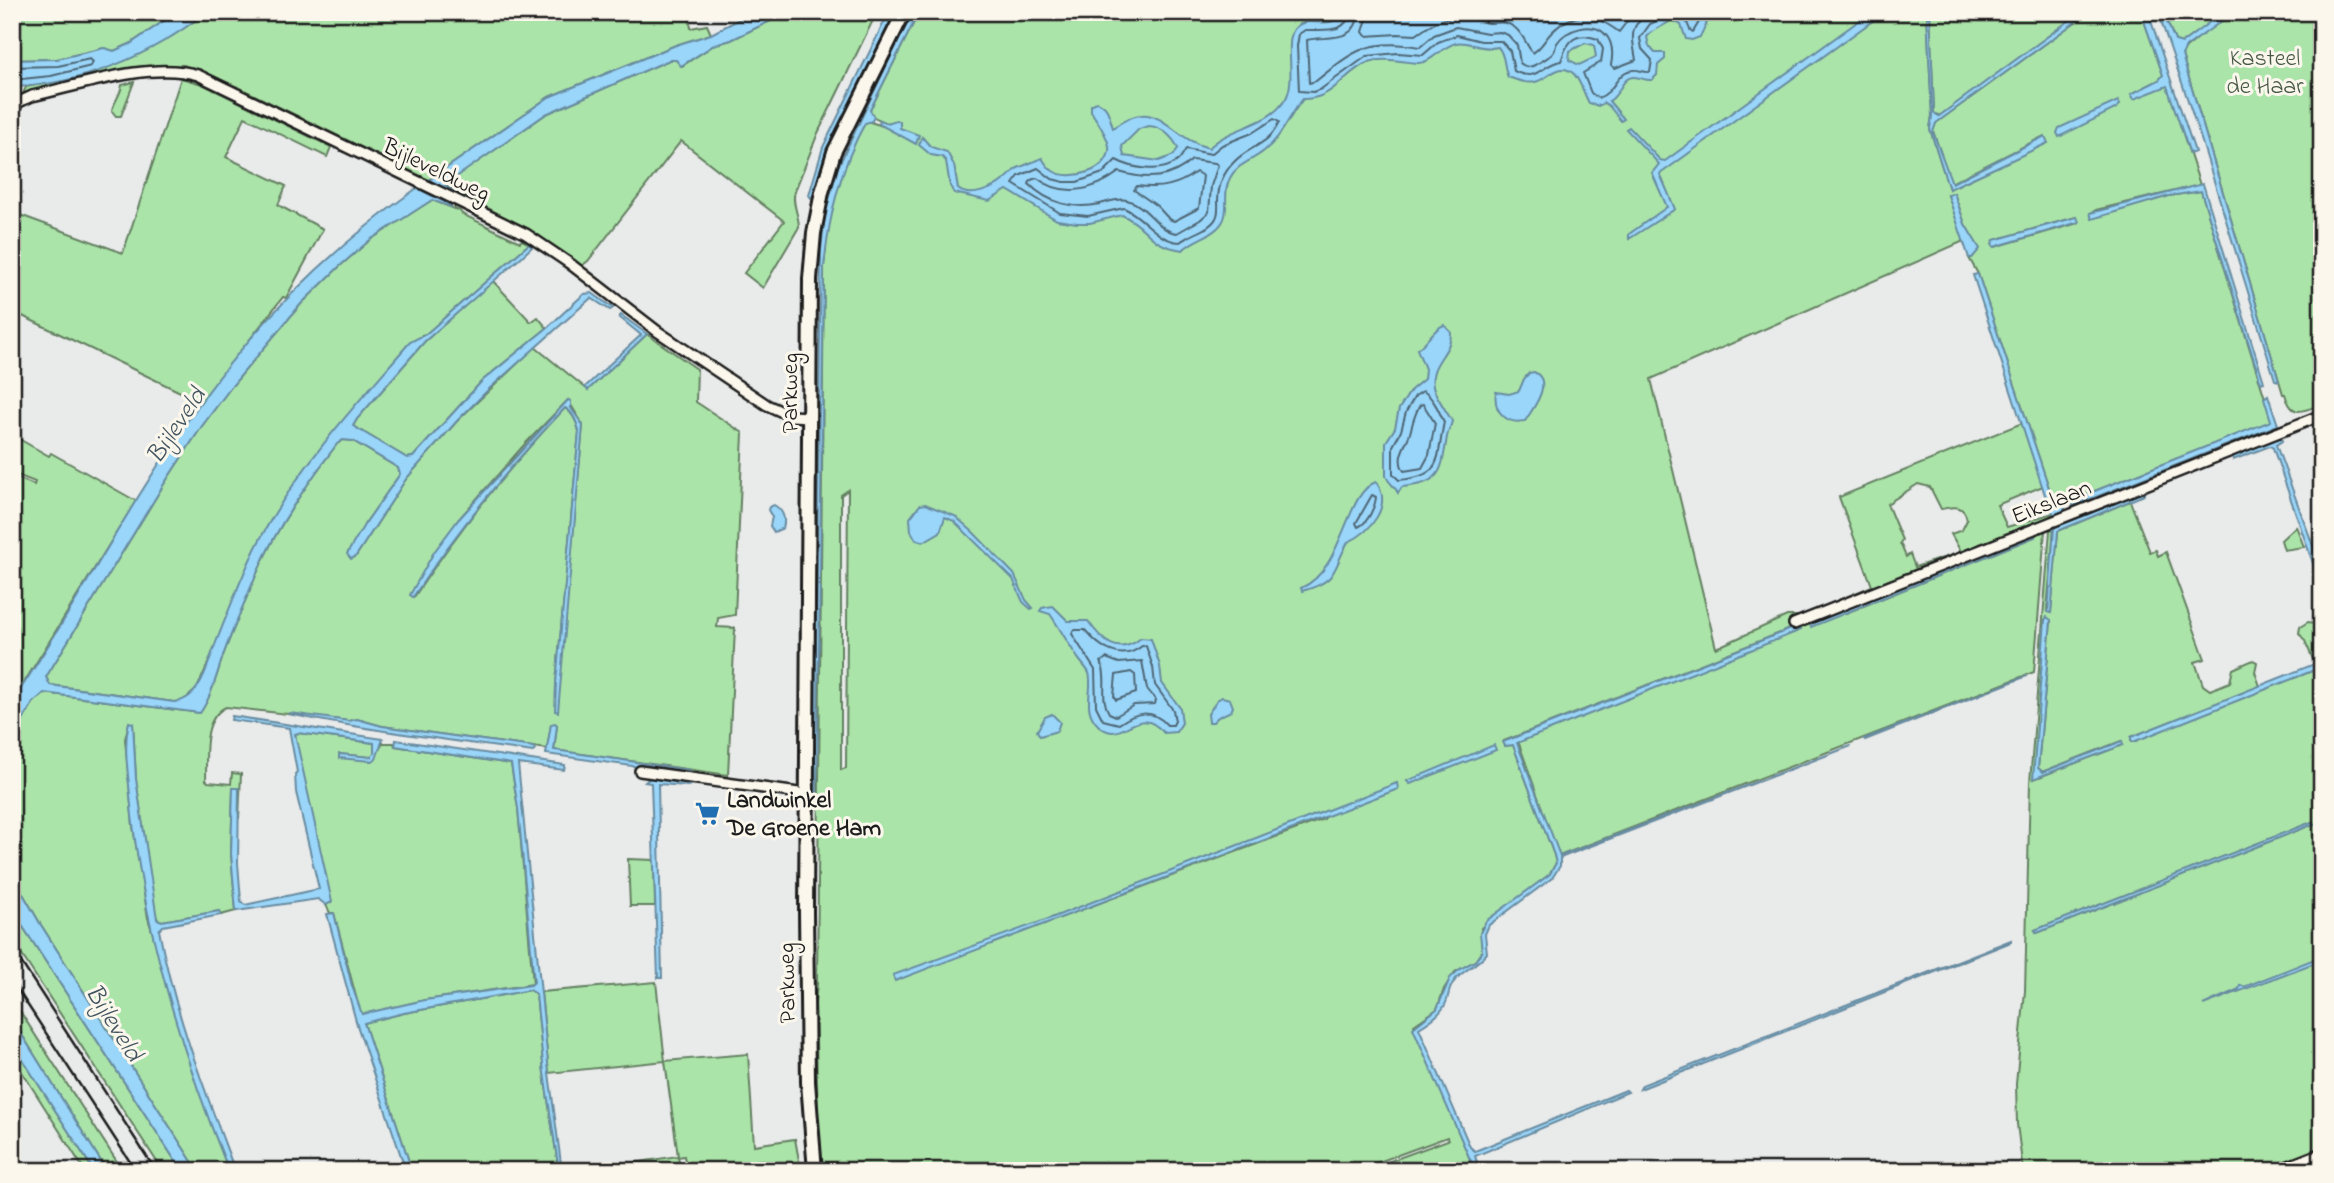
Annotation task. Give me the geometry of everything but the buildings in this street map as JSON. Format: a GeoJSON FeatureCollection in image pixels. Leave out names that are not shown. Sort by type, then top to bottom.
{"type":"FeatureCollection","features":[{"type":"Feature","properties":{"kind":"street","name":"Parkweg"},"geometry":{"type":"LineString","coordinates":[[815,1171],[808,1082],[806,794],[810,279],[814,233],[834,152],[905,12]]}},
{"type":"Feature","properties":{"kind":"street","name":"Bijleveldweg"},"geometry":{"type":"LineString","coordinates":[[12,110],[19,102],[32,96],[135,73],[170,70],[198,75],[526,234],[561,257],[657,331],[767,405],[791,416],[810,417]]}},
{"type":"Feature","properties":{"kind":"street","name":"Eikslaan"},"geometry":{"type":"LineString","coordinates":[[1794,624],[2322,415]]}},
{"type":"Feature","properties":{"kind":"street"},"geometry":{"type":"LineString","coordinates":[[640,771],[806,794]]}},
{"type":"Feature","properties":{"kind":"street"},"geometry":{"type":"LineString","coordinates":[[2276,1171],[2322,1153]]}},
{"type":"Feature","properties":{"kind":"green space"},"geometry":{"type":"Polygon","coordinates":[[[12,12],[177,12],[130,44],[114,51],[104,48],[57,59],[12,60],[12,12]]]}},
{"type":"Feature","properties":{"kind":"green space"},"geometry":{"type":"Polygon","coordinates":[[[206,12],[688,12],[691,28],[707,25],[711,34],[676,45],[549,97],[429,180],[238,87],[184,65],[145,67],[31,93],[21,98],[26,87],[98,70],[144,51],[206,12]]]}},
{"type":"Feature","properties":{"kind":"green space"},"geometry":{"type":"Polygon","coordinates":[[[789,12],[877,12],[818,133],[795,191],[799,227],[763,288],[744,273],[784,221],[681,141],[588,261],[580,267],[531,231],[444,185],[546,114],[669,60],[676,60],[682,66],[714,45],[731,40],[789,12]]]}},
{"type":"Feature","properties":{"kind":"green space"},"geometry":{"type":"Polygon","coordinates":[[[919,12],[1927,12],[1932,116],[1930,129],[1949,189],[2047,143],[2044,136],[1951,183],[1933,131],[1936,123],[2089,12],[2141,12],[2163,75],[2159,80],[2132,94],[2167,85],[2200,185],[2096,210],[2091,213],[2092,218],[2169,196],[2201,191],[2272,421],[2072,500],[2072,503],[2064,506],[2054,503],[1978,274],[1969,258],[1979,249],[1965,224],[1954,193],[1948,195],[1964,241],[1651,379],[1716,648],[1787,616],[1802,616],[1872,586],[1839,497],[2022,423],[2043,486],[1997,505],[2007,527],[2053,513],[2038,534],[2045,530],[2034,672],[1559,856],[1518,741],[1800,630],[1800,625],[1504,741],[1505,746],[1513,745],[1556,863],[1550,874],[1481,928],[1482,951],[1475,961],[1455,972],[1444,989],[1437,1009],[1414,1025],[1475,1171],[1363,1171],[1448,1140],[1447,1137],[1354,1171],[822,1171],[819,1158],[815,1004],[824,267],[831,210],[848,154],[867,121],[886,127],[891,122],[887,123],[871,116],[870,110],[919,12]],[[2076,217],[1994,240],[1992,244],[1995,247],[2078,223],[2076,217]],[[1918,484],[1887,504],[1906,557],[1910,554],[1915,567],[1961,552],[1951,534],[1962,530],[1967,520],[1966,515],[1957,507],[1941,509],[1930,487],[1918,484]],[[848,490],[841,495],[841,770],[846,768],[848,490]],[[2033,535],[1811,623],[1846,613],[2034,537],[2033,535]],[[1332,809],[894,980],[1324,819],[1332,809]]]}},
{"type":"Feature","properties":{"kind":"green space"},"geometry":{"type":"Polygon","coordinates":[[[1930,12],[2081,12],[1940,116],[1934,113],[1930,12]]]}},
{"type":"Feature","properties":{"kind":"green space","name":"Kasteel de Haar"},"geometry":{"type":"Polygon","coordinates":[[[2163,12],[2322,12],[2322,404],[2304,411],[2291,407],[2283,394],[2182,55],[2196,40],[2194,34],[2182,43],[2175,41],[2163,12]]]}},
{"type":"Feature","properties":{"kind":"green space"},"geometry":{"type":"Polygon","coordinates":[[[181,78],[202,84],[331,147],[327,157],[245,117],[226,157],[286,186],[278,205],[323,229],[286,298],[283,297],[201,402],[12,311],[12,212],[123,253],[181,78]]]}},
{"type":"Feature","properties":{"kind":"green space"},"geometry":{"type":"Polygon","coordinates":[[[134,82],[121,116],[116,116],[112,111],[122,85],[134,82]]]}},
{"type":"Feature","properties":{"kind":"green space"},"geometry":{"type":"Polygon","coordinates":[[[432,200],[529,244],[422,335],[268,525],[197,689],[183,701],[174,702],[50,685],[46,677],[164,484],[231,387],[301,304],[340,266],[370,240],[432,200]]]}},
{"type":"Feature","properties":{"kind":"green space"},"geometry":{"type":"Polygon","coordinates":[[[493,281],[531,322],[538,317],[547,328],[482,381],[413,457],[407,458],[353,426],[425,341],[493,281]]]}},
{"type":"Feature","properties":{"kind":"green space"},"geometry":{"type":"Polygon","coordinates":[[[647,334],[697,369],[696,402],[743,433],[735,615],[718,618],[717,627],[735,628],[728,775],[554,750],[557,725],[551,725],[547,749],[382,726],[357,719],[349,721],[226,707],[212,720],[209,729],[206,780],[231,784],[232,773],[241,774],[239,819],[239,789],[233,788],[231,854],[236,911],[221,915],[219,911],[162,921],[157,919],[155,912],[136,779],[133,724],[129,723],[125,739],[133,826],[148,918],[212,1127],[229,1171],[198,1171],[12,875],[12,740],[18,727],[29,708],[44,693],[200,713],[257,573],[274,539],[315,474],[343,440],[353,441],[398,468],[400,474],[364,525],[356,556],[406,479],[457,421],[535,347],[588,390],[647,334]],[[568,400],[458,520],[414,597],[504,476],[565,408],[568,410],[579,431],[556,684],[557,711],[583,425],[568,400]]]}},
{"type":"Feature","properties":{"kind":"green space"},"geometry":{"type":"Polygon","coordinates":[[[12,435],[49,456],[51,453],[136,501],[12,702],[12,476],[34,485],[35,482],[12,473],[12,435]]]}},
{"type":"Feature","properties":{"kind":"green space"},"geometry":{"type":"Polygon","coordinates":[[[2130,501],[2150,552],[2156,550],[2158,556],[2166,552],[2205,659],[2195,662],[2203,685],[2210,690],[2230,682],[2233,669],[2253,660],[2257,662],[2255,672],[2260,686],[2131,737],[2132,742],[2322,667],[2322,1159],[2290,1171],[2023,1171],[2017,1124],[2016,1084],[2025,991],[2030,782],[2050,530],[2054,529],[2047,610],[2051,612],[2058,531],[2130,501]],[[2047,618],[2034,779],[2123,745],[2121,741],[2042,772],[2038,768],[2051,621],[2047,618]],[[2312,822],[2035,930],[2037,933],[2314,824],[2312,822]]]}},
{"type":"Feature","properties":{"kind":"green space"},"geometry":{"type":"Polygon","coordinates":[[[2296,526],[2304,547],[2284,550],[2281,540],[2296,526]]]}},
{"type":"Feature","properties":{"kind":"green space"},"geometry":{"type":"Polygon","coordinates":[[[2308,622],[2320,624],[2315,654],[2321,661],[2315,664],[2299,633],[2300,627],[2308,622]]]}},
{"type":"Feature","properties":{"kind":"green space"},"geometry":{"type":"Polygon","coordinates":[[[295,734],[374,743],[371,757],[339,754],[371,761],[383,743],[394,743],[395,746],[511,764],[518,808],[533,984],[425,1000],[364,1014],[360,1012],[334,913],[330,913],[326,905],[331,902],[298,754],[295,734]]]}},
{"type":"Feature","properties":{"kind":"green space"},"geometry":{"type":"Polygon","coordinates":[[[628,859],[654,860],[655,906],[630,906],[628,859]]]}},
{"type":"Feature","properties":{"kind":"green space"},"geometry":{"type":"Polygon","coordinates":[[[12,910],[182,1171],[163,1171],[12,940],[12,910]]]}},
{"type":"Feature","properties":{"kind":"green space"},"geometry":{"type":"Polygon","coordinates":[[[656,982],[665,1061],[549,1073],[541,992],[656,982]]]}},
{"type":"Feature","properties":{"kind":"green space"},"geometry":{"type":"Polygon","coordinates":[[[530,990],[536,994],[544,1073],[559,1171],[412,1171],[364,1023],[530,990]]]}},
{"type":"Feature","properties":{"kind":"green space"},"geometry":{"type":"Polygon","coordinates":[[[12,999],[123,1171],[107,1171],[12,1019],[12,999]]]}},
{"type":"Feature","properties":{"kind":"green space"},"geometry":{"type":"Polygon","coordinates":[[[12,1043],[94,1171],[85,1171],[12,1056],[12,1043]]]}},
{"type":"Feature","properties":{"kind":"green space"},"geometry":{"type":"Polygon","coordinates":[[[748,1054],[754,1145],[795,1139],[801,1171],[764,1171],[762,1160],[687,1171],[684,1156],[678,1157],[681,1171],[582,1171],[678,1156],[665,1061],[748,1054]]]}},
{"type":"Feature","properties":{"kind":"water"},"geometry":{"type":"Polygon","coordinates":[[[177,12],[206,12],[163,42],[115,65],[64,80],[12,87],[12,60],[57,59],[104,48],[114,51],[130,44],[177,12]]]}},
{"type":"Feature","properties":{"kind":"water"},"geometry":{"type":"Polygon","coordinates":[[[753,12],[789,12],[731,40],[714,45],[681,66],[676,60],[669,60],[546,114],[445,185],[460,196],[429,180],[549,97],[676,45],[711,34],[753,12]]]}},
{"type":"Feature","properties":{"kind":"water"},"geometry":{"type":"Polygon","coordinates":[[[889,12],[896,12],[830,145],[811,198],[809,195],[823,147],[889,12]]]}},
{"type":"Feature","properties":{"kind":"water"},"geometry":{"type":"Polygon","coordinates":[[[912,12],[919,12],[870,110],[874,117],[872,121],[865,123],[842,175],[826,248],[817,802],[814,801],[814,793],[821,250],[825,214],[838,167],[912,12]]]}},
{"type":"Feature","properties":{"kind":"water"},"geometry":{"type":"Polygon","coordinates":[[[1345,12],[1716,12],[1708,20],[1700,37],[1692,40],[1686,39],[1681,25],[1672,20],[1647,37],[1649,46],[1655,53],[1665,53],[1665,59],[1658,65],[1657,75],[1652,80],[1630,78],[1609,101],[1624,119],[1621,121],[1604,103],[1598,106],[1589,103],[1576,77],[1569,70],[1559,70],[1531,82],[1508,77],[1498,47],[1486,48],[1456,43],[1422,63],[1387,60],[1369,62],[1323,95],[1303,99],[1270,145],[1233,173],[1228,183],[1223,221],[1210,234],[1183,250],[1171,248],[1155,240],[1139,225],[1122,215],[1090,223],[1077,223],[1057,220],[1007,190],[989,201],[954,193],[950,186],[946,161],[942,157],[931,155],[919,145],[922,137],[931,147],[947,152],[954,165],[958,189],[969,193],[994,187],[1016,169],[1042,158],[1053,171],[1060,174],[1079,175],[1097,168],[1108,155],[1109,146],[1091,111],[1091,105],[1096,102],[1106,109],[1113,128],[1129,118],[1152,116],[1194,143],[1209,148],[1227,135],[1269,116],[1285,100],[1290,82],[1290,41],[1296,27],[1301,23],[1326,23],[1339,18],[1345,12]],[[1585,43],[1570,51],[1569,60],[1579,65],[1596,57],[1594,45],[1585,43]],[[1148,126],[1139,129],[1122,146],[1124,156],[1159,161],[1174,155],[1178,148],[1173,140],[1162,130],[1148,126]]]}},
{"type":"Feature","properties":{"kind":"water"},"geometry":{"type":"Polygon","coordinates":[[[1871,12],[1885,12],[1660,174],[1675,209],[1629,239],[1629,234],[1667,207],[1652,173],[1659,164],[1626,129],[1629,127],[1660,160],[1665,161],[1871,12]]]}},
{"type":"Feature","properties":{"kind":"water"},"geometry":{"type":"Polygon","coordinates":[[[1927,12],[1930,12],[1934,113],[1939,116],[2081,12],[2089,12],[1936,123],[1933,132],[1952,183],[2045,136],[2048,143],[1949,189],[1930,129],[1932,116],[1927,12]]]}},
{"type":"Feature","properties":{"kind":"water"},"geometry":{"type":"Polygon","coordinates":[[[2141,12],[2148,12],[2195,152],[2190,154],[2167,86],[2134,99],[2131,94],[2159,80],[2163,75],[2141,12]]]}},
{"type":"Feature","properties":{"kind":"water"},"geometry":{"type":"Polygon","coordinates":[[[2158,12],[2163,12],[2175,41],[2182,43],[2223,12],[2234,12],[2186,47],[2182,55],[2279,381],[2275,380],[2202,142],[2158,12]]]}},
{"type":"Feature","properties":{"kind":"water"},"geometry":{"type":"Polygon","coordinates":[[[2118,101],[2120,105],[2115,109],[2059,137],[2059,128],[2118,101]]]}},
{"type":"Feature","properties":{"kind":"water"},"geometry":{"type":"Polygon","coordinates":[[[880,120],[887,123],[897,120],[900,122],[900,128],[919,135],[916,144],[879,124],[880,120]]]}},
{"type":"Feature","properties":{"kind":"water"},"geometry":{"type":"Polygon","coordinates":[[[2203,184],[2264,382],[2261,383],[2201,191],[2169,196],[2092,219],[2090,213],[2203,184]]]}},
{"type":"Feature","properties":{"kind":"water"},"geometry":{"type":"Polygon","coordinates":[[[417,188],[451,207],[432,200],[370,240],[301,304],[231,387],[164,484],[46,677],[50,685],[174,702],[190,695],[201,681],[261,538],[300,475],[410,342],[426,334],[529,244],[532,247],[425,341],[353,426],[407,458],[413,457],[482,381],[584,294],[592,293],[613,308],[610,310],[591,298],[489,389],[406,479],[356,556],[351,559],[347,554],[400,474],[398,468],[353,441],[343,440],[337,444],[293,506],[265,556],[224,653],[211,692],[200,713],[44,693],[33,703],[12,740],[12,702],[146,484],[217,380],[295,290],[354,237],[417,188]]]}},
{"type":"Feature","properties":{"kind":"water"},"geometry":{"type":"Polygon","coordinates":[[[1954,193],[1965,224],[1980,249],[1972,258],[1969,258],[1948,195],[1954,193]]]}},
{"type":"Feature","properties":{"kind":"water"},"geometry":{"type":"Polygon","coordinates":[[[2077,217],[2079,222],[1994,247],[1992,244],[1994,240],[2077,217]]]}},
{"type":"Feature","properties":{"kind":"water"},"geometry":{"type":"Polygon","coordinates":[[[1978,274],[2054,503],[2064,506],[2065,509],[2058,516],[2048,504],[1973,275],[1978,274]]]}},
{"type":"Feature","properties":{"kind":"water"},"geometry":{"type":"Polygon","coordinates":[[[621,315],[647,334],[588,390],[585,387],[641,335],[619,317],[621,315]]]}},
{"type":"Feature","properties":{"kind":"water"},"geometry":{"type":"Polygon","coordinates":[[[1444,325],[1451,332],[1450,340],[1434,371],[1433,387],[1452,421],[1441,468],[1432,479],[1402,487],[1398,493],[1386,476],[1386,442],[1395,428],[1399,409],[1411,390],[1424,379],[1425,369],[1417,349],[1444,325]]]}},
{"type":"Feature","properties":{"kind":"water"},"geometry":{"type":"Polygon","coordinates":[[[1534,372],[1540,376],[1542,388],[1533,410],[1525,421],[1507,419],[1499,411],[1496,392],[1509,394],[1519,391],[1524,379],[1534,372]]]}},
{"type":"Feature","properties":{"kind":"water"},"geometry":{"type":"Polygon","coordinates":[[[2268,395],[2278,425],[2073,506],[2072,500],[2271,421],[2264,398],[2268,395]]]}},
{"type":"Feature","properties":{"kind":"water"},"geometry":{"type":"Polygon","coordinates":[[[568,400],[583,425],[558,712],[555,711],[556,683],[579,431],[568,410],[565,408],[504,476],[466,523],[413,597],[410,595],[434,552],[458,520],[568,400]]]}},
{"type":"Feature","properties":{"kind":"water"},"geometry":{"type":"Polygon","coordinates":[[[2281,437],[2282,441],[2276,445],[2322,570],[2322,589],[2273,448],[2270,446],[2233,460],[2233,454],[2281,437]]]}},
{"type":"Feature","properties":{"kind":"water"},"geometry":{"type":"Polygon","coordinates":[[[1376,482],[1382,500],[1377,517],[1364,532],[1348,542],[1329,578],[1302,591],[1301,588],[1315,579],[1326,565],[1357,500],[1376,482]]]}},
{"type":"Feature","properties":{"kind":"water"},"geometry":{"type":"Polygon","coordinates":[[[2143,491],[2144,495],[2058,531],[2051,613],[2048,612],[2054,527],[2143,491]]]}},
{"type":"Feature","properties":{"kind":"water"},"geometry":{"type":"Polygon","coordinates":[[[925,504],[955,516],[973,532],[1014,574],[1026,600],[1033,608],[1023,602],[1013,579],[954,521],[945,517],[940,532],[923,542],[916,540],[911,531],[910,518],[920,505],[925,504]]]}},
{"type":"Feature","properties":{"kind":"water"},"geometry":{"type":"Polygon","coordinates":[[[774,505],[782,512],[784,521],[783,528],[774,532],[770,526],[772,517],[768,510],[774,505]]]}},
{"type":"Feature","properties":{"kind":"water"},"geometry":{"type":"Polygon","coordinates":[[[2034,534],[2035,537],[1811,627],[1810,624],[1824,618],[2034,534]]]}},
{"type":"Feature","properties":{"kind":"water"},"geometry":{"type":"Polygon","coordinates":[[[1053,606],[1068,621],[1088,621],[1099,635],[1111,644],[1125,646],[1141,638],[1151,639],[1160,666],[1162,683],[1180,708],[1182,723],[1176,732],[1164,733],[1154,724],[1145,721],[1115,732],[1107,731],[1098,725],[1090,712],[1089,673],[1050,614],[1040,611],[1053,606]]]}},
{"type":"Feature","properties":{"kind":"water"},"geometry":{"type":"Polygon","coordinates":[[[2047,617],[2051,620],[2038,768],[2043,772],[2122,741],[2123,745],[2033,779],[2045,620],[2047,617]]]}},
{"type":"Feature","properties":{"kind":"water"},"geometry":{"type":"Polygon","coordinates":[[[1801,625],[1801,630],[1517,743],[1560,856],[1851,746],[1560,858],[1560,866],[1552,878],[1489,925],[1485,934],[1487,953],[1456,979],[1442,1009],[1419,1028],[1470,1147],[1475,1151],[1626,1090],[1628,1092],[1475,1156],[1480,1171],[1475,1171],[1413,1028],[1437,1009],[1450,978],[1475,961],[1482,951],[1480,933],[1486,921],[1550,874],[1556,863],[1513,745],[1505,746],[1503,742],[1801,625]]]}},
{"type":"Feature","properties":{"kind":"water"},"geometry":{"type":"Polygon","coordinates":[[[2322,661],[2322,667],[2133,742],[2131,740],[2131,737],[2322,661]]]}},
{"type":"Feature","properties":{"kind":"water"},"geometry":{"type":"Polygon","coordinates":[[[2027,676],[1865,740],[1864,739],[2027,676]]]}},
{"type":"Feature","properties":{"kind":"water"},"geometry":{"type":"Polygon","coordinates":[[[1222,697],[1230,699],[1233,707],[1231,711],[1209,722],[1208,714],[1222,697]]]}},
{"type":"Feature","properties":{"kind":"water"},"geometry":{"type":"Polygon","coordinates":[[[290,713],[349,721],[357,719],[382,726],[535,749],[533,752],[411,735],[290,713]]]}},
{"type":"Feature","properties":{"kind":"water"},"geometry":{"type":"Polygon","coordinates":[[[1052,714],[1060,722],[1057,731],[1040,736],[1037,731],[1045,717],[1052,714]]]}},
{"type":"Feature","properties":{"kind":"water"},"geometry":{"type":"Polygon","coordinates":[[[232,716],[383,739],[376,759],[371,761],[339,758],[339,754],[371,757],[374,743],[295,734],[332,902],[326,905],[318,899],[236,911],[231,854],[233,788],[239,788],[238,863],[241,901],[245,905],[319,889],[296,792],[297,772],[289,728],[231,720],[232,716]]]}},
{"type":"Feature","properties":{"kind":"water"},"geometry":{"type":"Polygon","coordinates":[[[129,722],[133,723],[136,779],[157,919],[162,921],[220,911],[221,915],[163,926],[159,930],[182,1022],[235,1171],[229,1171],[195,1081],[154,939],[135,843],[126,750],[129,722]]]}},
{"type":"Feature","properties":{"kind":"water"},"geometry":{"type":"Polygon","coordinates":[[[555,723],[554,750],[690,772],[689,774],[546,754],[551,724],[555,723]]]}},
{"type":"Feature","properties":{"kind":"water"},"geometry":{"type":"Polygon","coordinates":[[[396,740],[565,765],[564,770],[518,764],[549,1073],[562,1171],[559,1171],[544,1073],[536,994],[530,990],[364,1023],[412,1171],[406,1171],[357,1025],[327,914],[334,913],[352,986],[362,1014],[425,1000],[531,985],[534,982],[518,808],[511,764],[395,746],[396,740]]]}},
{"type":"Feature","properties":{"kind":"water"},"geometry":{"type":"Polygon","coordinates":[[[1494,745],[1496,750],[1410,784],[1407,781],[1494,745]]]}},
{"type":"Feature","properties":{"kind":"water"},"geometry":{"type":"Polygon","coordinates":[[[651,777],[689,782],[690,785],[658,784],[662,978],[658,978],[651,783],[645,782],[651,777]]]}},
{"type":"Feature","properties":{"kind":"water"},"geometry":{"type":"Polygon","coordinates":[[[1397,783],[1398,789],[895,981],[893,975],[1051,918],[1397,783]]]}},
{"type":"Feature","properties":{"kind":"water"},"geometry":{"type":"Polygon","coordinates":[[[2312,822],[2314,824],[2037,933],[2035,930],[2312,822]]]}},
{"type":"Feature","properties":{"kind":"water"},"geometry":{"type":"Polygon","coordinates":[[[12,875],[198,1171],[182,1171],[12,910],[12,875]]]}},
{"type":"Feature","properties":{"kind":"water"},"geometry":{"type":"Polygon","coordinates":[[[2011,942],[1640,1089],[1642,1085],[2011,942]]]}},
{"type":"Feature","properties":{"kind":"water"},"geometry":{"type":"Polygon","coordinates":[[[2322,956],[2322,960],[2203,1005],[2239,989],[2240,985],[2244,987],[2322,956]]]}},
{"type":"Feature","properties":{"kind":"water"},"geometry":{"type":"Polygon","coordinates":[[[12,1019],[107,1171],[94,1171],[12,1043],[12,1019]]]}},
{"type":"Feature","properties":{"kind":"railway"},"geometry":{"type":"LineString","coordinates":[[12,948],[156,1171]]}},
{"type":"Feature","properties":{"kind":"railway"},"geometry":{"type":"LineString","coordinates":[[12,981],[136,1171]]}},
{"type":"Feature","properties":{"kind":"place","name":"Landwinkel De Groene Ham"},"geometry":{"type":"Point","coordinates":[707,813]}},
{"type":"Feature","properties":{"kind":"water label","name":"Bijleveld"},"geometry":{"type":"Point","coordinates":[175,425]}},
{"type":"Feature","properties":{"kind":"water label","name":"Bijleveld"},"geometry":{"type":"Point","coordinates":[115,1022]}}]}
